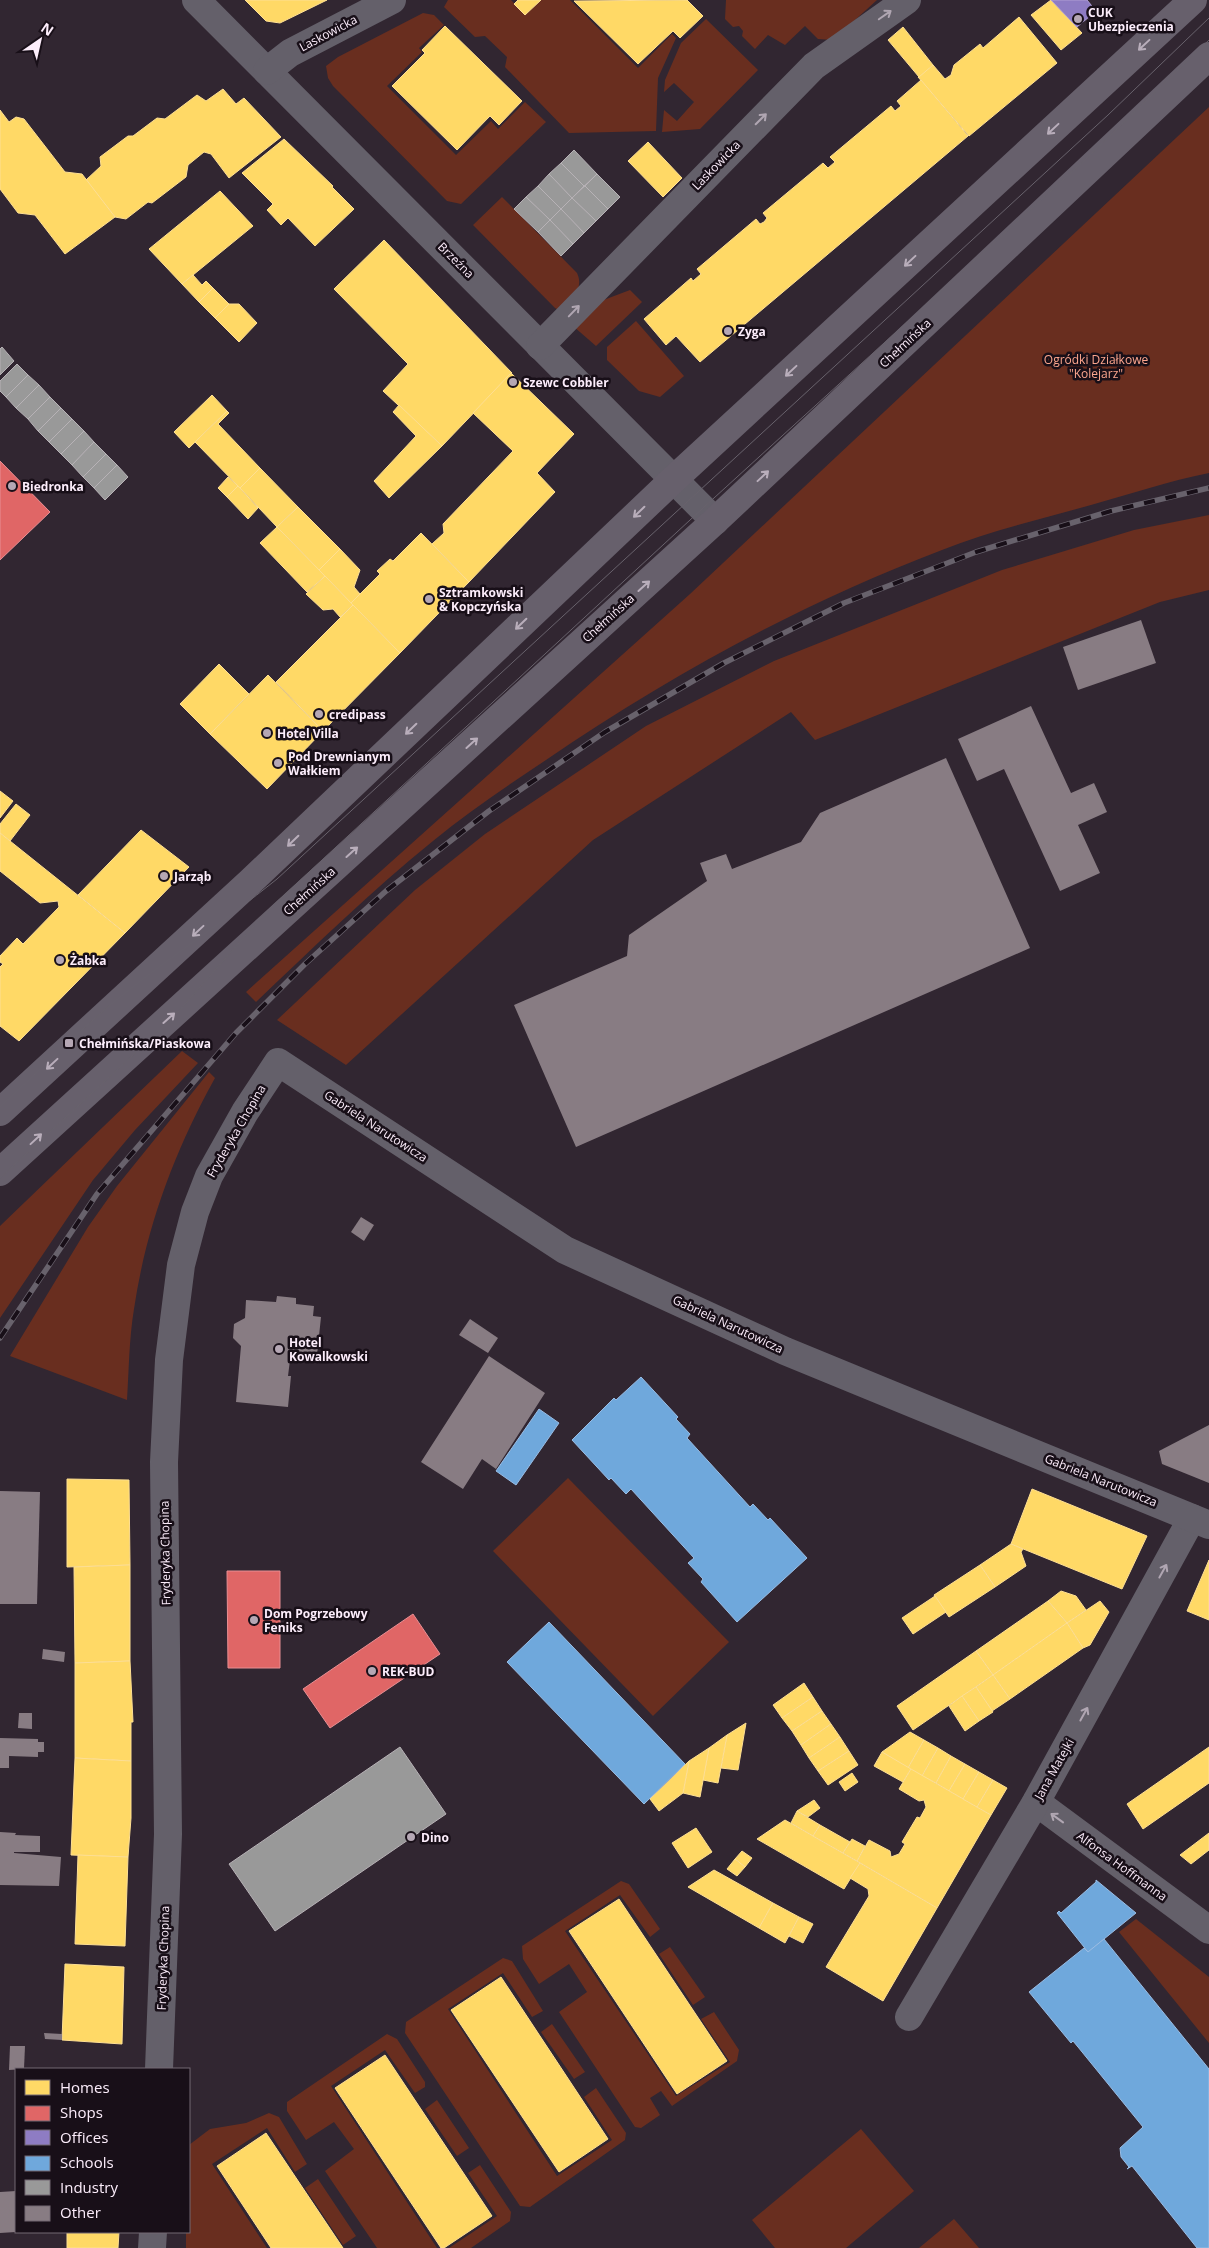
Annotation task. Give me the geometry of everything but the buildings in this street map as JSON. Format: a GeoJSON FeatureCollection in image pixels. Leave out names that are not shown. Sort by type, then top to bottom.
{"type":"FeatureCollection","features":[{"type":"Feature","properties":{"kind":"main road"},"geometry":{"type":"LineString","coordinates":[[0,1112],[256,877],[674,479],[1193,0]]}},
{"type":"Feature","properties":{"kind":"main road","name":"Chełmińska"},"geometry":{"type":"LineString","coordinates":[[0,1172],[715,521],[1209,56]]}},
{"type":"Feature","properties":{"kind":"street","name":"Brzeźna"},"geometry":{"type":"LineString","coordinates":[[196,0],[715,521]]}},
{"type":"Feature","properties":{"kind":"street","name":"Laskowicka"},"geometry":{"type":"LineString","coordinates":[[267,71],[290,53],[392,0]]}},
{"type":"Feature","properties":{"kind":"street","name":"Laskowicka"},"geometry":{"type":"LineString","coordinates":[[540,346],[814,66],[906,0]]}},
{"type":"Feature","properties":{"kind":"street","name":"Gabriela Narutowicza"},"geometry":{"type":"LineString","coordinates":[[278,1062],[566,1250],[785,1351],[1201,1521]]}},
{"type":"Feature","properties":{"kind":"street","name":"Fryderyka Chopina"},"geometry":{"type":"LineString","coordinates":[[159,2068],[168,1834],[164,1462],[169,1360],[181,1265],[195,1212],[209,1176],[245,1112],[278,1062]]}},
{"type":"Feature","properties":{"kind":"street","name":"Jana Matejki"},"geometry":{"type":"LineString","coordinates":[[909,2017],[1201,1521]]}},
{"type":"Feature","properties":{"kind":"street","name":"Alfonsa Hoffmanna"},"geometry":{"type":"LineString","coordinates":[[1036,1802],[1209,1930]]}},
{"type":"Feature","properties":{"kind":"street"},"geometry":{"type":"LineString","coordinates":[[152,2248],[153,2233]]}},
{"type":"Feature","properties":{"kind":"green space"},"geometry":{"type":"Polygon","coordinates":[[[448,0],[511,0],[525,15],[541,0],[570,0],[638,68],[672,34],[676,38],[658,78],[656,131],[569,133],[505,67],[507,57],[485,36],[475,37],[444,7],[448,0]]]}},
{"type":"Feature","properties":{"kind":"green space"},"geometry":{"type":"Polygon","coordinates":[[[726,0],[877,0],[833,40],[818,39],[805,26],[785,45],[768,35],[755,49],[742,36],[743,31],[739,26],[733,27],[725,19],[726,0]]]}},
{"type":"Feature","properties":{"kind":"green space"},"geometry":{"type":"Polygon","coordinates":[[[423,13],[434,15],[444,25],[419,48],[422,52],[387,86],[456,155],[491,121],[498,129],[525,102],[546,122],[461,204],[447,201],[333,86],[328,78],[326,66],[338,57],[423,13]]]}},
{"type":"Feature","properties":{"kind":"green space"},"geometry":{"type":"Polygon","coordinates":[[[706,19],[758,70],[700,129],[662,132],[664,110],[677,121],[694,102],[674,83],[664,92],[665,80],[681,43],[706,19]]]}},
{"type":"Feature","properties":{"kind":"green space","name":"Ogródki Działkowe \"Kolejarz\""},"geometry":{"type":"Polygon","coordinates":[[[1209,107],[1209,473],[1164,484],[960,543],[838,593],[738,643],[640,699],[488,799],[446,830],[387,880],[256,1002],[246,992],[690,594],[1209,107]]]}},
{"type":"Feature","properties":{"kind":"green space"},"geometry":{"type":"Polygon","coordinates":[[[502,197],[577,273],[579,279],[578,289],[572,298],[559,310],[473,225],[502,197]]]}},
{"type":"Feature","properties":{"kind":"green space"},"geometry":{"type":"Polygon","coordinates":[[[630,290],[642,302],[596,346],[573,326],[593,304],[630,290]]]}},
{"type":"Feature","properties":{"kind":"green space"},"geometry":{"type":"Polygon","coordinates":[[[636,321],[684,376],[660,397],[639,391],[607,360],[607,347],[636,321]]]}},
{"type":"Feature","properties":{"kind":"green space"},"geometry":{"type":"Polygon","coordinates":[[[1209,515],[1209,590],[1160,602],[815,740],[791,712],[593,840],[346,1065],[277,1020],[415,890],[485,834],[646,726],[774,661],[1002,570],[1134,530],[1209,515]]]}},
{"type":"Feature","properties":{"kind":"green space"},"geometry":{"type":"Polygon","coordinates":[[[182,1051],[198,1063],[135,1130],[93,1180],[0,1318],[0,1226],[182,1051]]]}},
{"type":"Feature","properties":{"kind":"green space"},"geometry":{"type":"Polygon","coordinates":[[[209,1072],[215,1078],[175,1161],[154,1219],[146,1248],[132,1320],[127,1400],[10,1356],[88,1227],[117,1186],[209,1072]]]}},
{"type":"Feature","properties":{"kind":"green space"},"geometry":{"type":"Polygon","coordinates":[[[568,1478],[729,1642],[653,1716],[493,1551],[568,1478]]]}},
{"type":"Feature","properties":{"kind":"green space"},"geometry":{"type":"Polygon","coordinates":[[[621,1881],[629,1884],[660,1929],[650,1937],[620,1895],[565,1931],[676,2096],[730,2062],[701,2019],[714,2012],[739,2050],[737,2061],[672,2106],[661,2091],[650,2098],[660,2115],[641,2128],[635,2127],[559,2012],[587,1992],[569,1964],[539,1984],[523,1959],[522,1946],[621,1881]]]}},
{"type":"Feature","properties":{"kind":"green space"},"geometry":{"type":"Polygon","coordinates":[[[1136,1919],[1209,1977],[1209,2043],[1119,1932],[1136,1919]]]}},
{"type":"Feature","properties":{"kind":"green space"},"geometry":{"type":"Polygon","coordinates":[[[670,1947],[705,1997],[693,2005],[659,1954],[670,1947]]]}},
{"type":"Feature","properties":{"kind":"green space"},"geometry":{"type":"Polygon","coordinates":[[[503,1958],[512,1961],[543,2011],[532,2017],[503,1973],[448,2009],[557,2176],[612,2140],[584,2097],[596,2088],[626,2133],[625,2140],[530,2207],[520,2206],[405,2033],[406,2022],[503,1958]]]}},
{"type":"Feature","properties":{"kind":"green space"},"geometry":{"type":"Polygon","coordinates":[[[552,2024],[585,2072],[574,2079],[541,2032],[552,2024]]]}},
{"type":"Feature","properties":{"kind":"green space"},"geometry":{"type":"Polygon","coordinates":[[[387,2034],[397,2039],[425,2082],[425,2087],[415,2093],[385,2050],[331,2086],[437,2248],[377,2248],[325,2171],[354,2149],[334,2122],[306,2140],[287,2111],[287,2102],[387,2034]]]}},
{"type":"Feature","properties":{"kind":"green space"},"geometry":{"type":"Polygon","coordinates":[[[437,2100],[469,2148],[457,2156],[425,2109],[437,2100]]]}},
{"type":"Feature","properties":{"kind":"green space"},"geometry":{"type":"Polygon","coordinates":[[[269,2113],[279,2117],[307,2164],[295,2172],[267,2128],[212,2164],[267,2248],[186,2248],[186,2233],[190,2233],[190,2144],[210,2129],[246,2123],[269,2113]]]}},
{"type":"Feature","properties":{"kind":"green space"},"geometry":{"type":"Polygon","coordinates":[[[861,2129],[914,2191],[846,2248],[775,2248],[752,2220],[861,2129]]]}},
{"type":"Feature","properties":{"kind":"green space"},"geometry":{"type":"Polygon","coordinates":[[[480,2165],[511,2212],[510,2221],[471,2248],[449,2248],[497,2216],[468,2173],[480,2165]]]}},
{"type":"Feature","properties":{"kind":"green space"},"geometry":{"type":"Polygon","coordinates":[[[318,2179],[356,2236],[343,2245],[305,2188],[318,2179]]]}},
{"type":"Feature","properties":{"kind":"green space"},"geometry":{"type":"Polygon","coordinates":[[[954,2219],[979,2248],[919,2248],[954,2219]]]}},
{"type":"Feature","properties":{"kind":"tram line"},"geometry":{"type":"LineString","coordinates":[[0,1107],[109,1006],[150,973],[277,879],[1108,115],[1209,18]]}},
{"type":"Feature","properties":{"kind":"tram line"},"geometry":{"type":"LineString","coordinates":[[0,1178],[171,1020],[269,909],[703,508],[1086,159],[1209,40]]}},
{"type":"Feature","properties":{"kind":"railway"},"geometry":{"type":"LineString","coordinates":[[0,1338],[97,1194],[236,1033],[305,964],[386,891],[489,811],[605,732],[724,663],[844,603],[976,552],[1111,511],[1209,488]]}},
{"type":"Feature","properties":{"kind":"place","name":"CUK Ubezpieczenia"},"geometry":{"type":"Point","coordinates":[1078,19]}},
{"type":"Feature","properties":{"kind":"place","name":"Zyga"},"geometry":{"type":"Point","coordinates":[728,331]}},
{"type":"Feature","properties":{"kind":"place","name":"Szewc Cobbler"},"geometry":{"type":"Point","coordinates":[513,382]}},
{"type":"Feature","properties":{"kind":"place","name":"Biedronka"},"geometry":{"type":"Point","coordinates":[12,486]}},
{"type":"Feature","properties":{"kind":"place","name":"Sztramkowski & Kopczyńska"},"geometry":{"type":"Point","coordinates":[429,599]}},
{"type":"Feature","properties":{"kind":"place","name":"credipass"},"geometry":{"type":"Point","coordinates":[319,714]}},
{"type":"Feature","properties":{"kind":"place","name":"Hotel Villa"},"geometry":{"type":"Point","coordinates":[267,733]}},
{"type":"Feature","properties":{"kind":"place","name":"Pod Drewnianym Wałkiem"},"geometry":{"type":"Point","coordinates":[278,763]}},
{"type":"Feature","properties":{"kind":"place","name":"Jarząb"},"geometry":{"type":"Point","coordinates":[164,876]}},
{"type":"Feature","properties":{"kind":"place","name":"Żabka"},"geometry":{"type":"Point","coordinates":[60,960]}},
{"type":"Feature","properties":{"kind":"place","name":"Chełmińska/Piaskowa"},"geometry":{"type":"Point","coordinates":[69,1043]}},
{"type":"Feature","properties":{"kind":"place","name":"Hotel Kowalkowski"},"geometry":{"type":"Point","coordinates":[279,1349]}},
{"type":"Feature","properties":{"kind":"place","name":"Dom Pogrzebowy Feniks"},"geometry":{"type":"Point","coordinates":[254,1620]}},
{"type":"Feature","properties":{"kind":"place","name":"REK-BUD"},"geometry":{"type":"Point","coordinates":[372,1671]}},
{"type":"Feature","properties":{"kind":"place","name":"Dino"},"geometry":{"type":"Point","coordinates":[411,1837]}}]}
